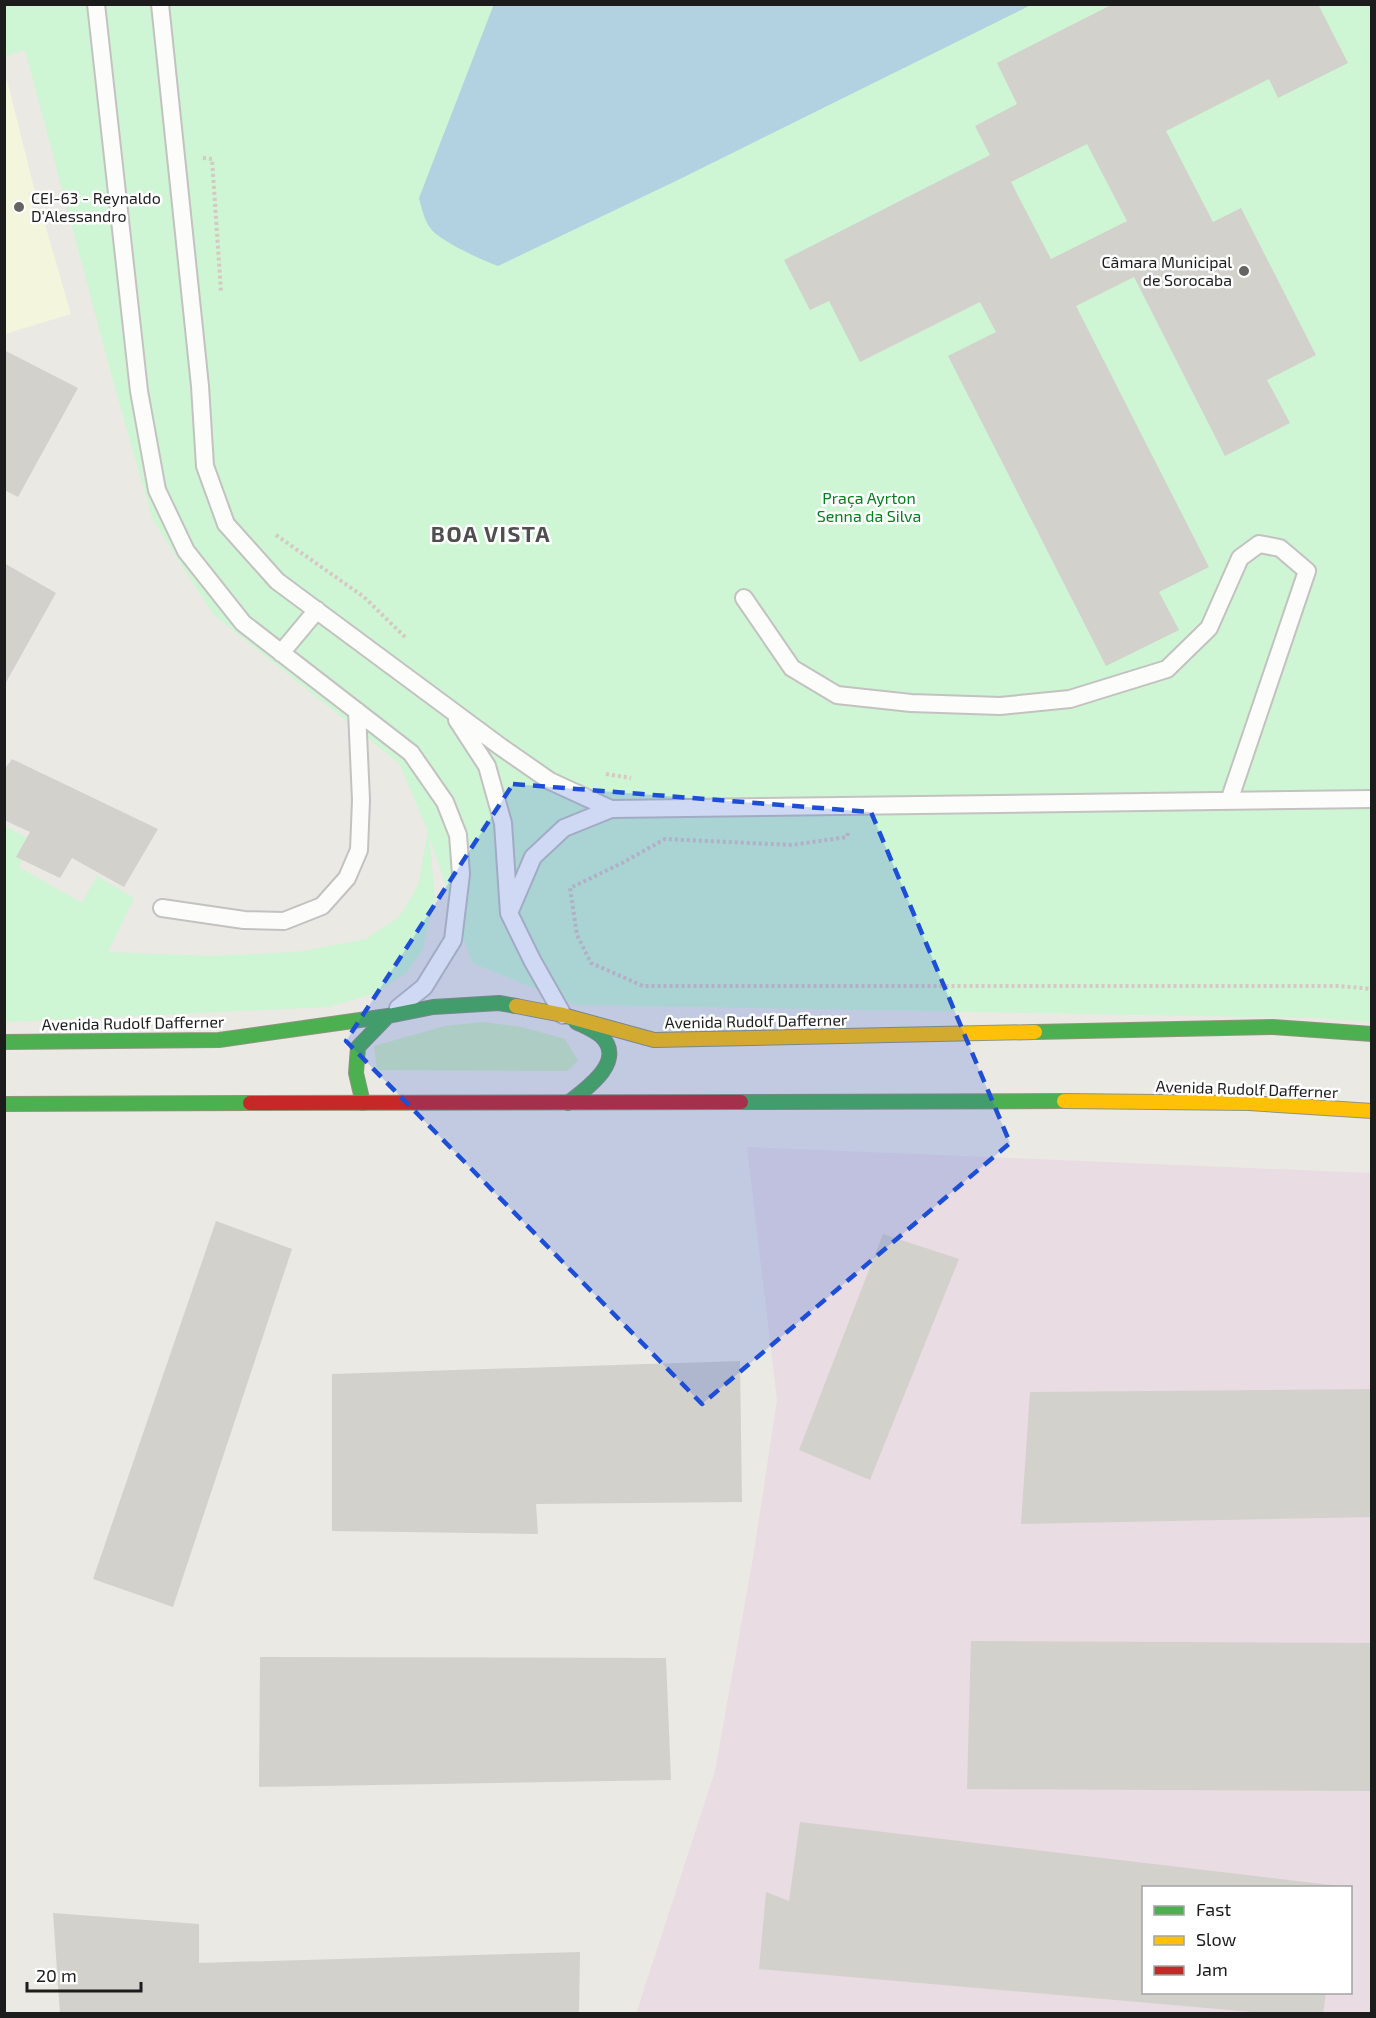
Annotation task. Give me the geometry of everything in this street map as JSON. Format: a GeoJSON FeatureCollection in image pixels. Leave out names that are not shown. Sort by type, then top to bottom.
{"type":"FeatureCollection","features":[{"type":"Feature","properties":{"kind":"main road","name":"Avenida Rudolf Dafferner"},"geometry":{"type":"LineString","coordinates":[[4,1042],[219,1040],[388,1016],[433,1007],[499,1003],[563,1015],[654,1040],[1273,1027],[1371,1034]]}},
{"type":"Feature","properties":{"kind":"main road"},"geometry":{"type":"LineString","coordinates":[[563,1015],[592,1030],[603,1039],[608,1047],[609,1055],[606,1069],[598,1079],[568,1103]]}},
{"type":"Feature","properties":{"kind":"main road"},"geometry":{"type":"LineString","coordinates":[[363,1103],[356,1073],[358,1047],[388,1016]]}},
{"type":"Feature","properties":{"kind":"main road","name":"Avenida Rudolf Dafferner"},"geometry":{"type":"LineString","coordinates":[[4,1104],[1114,1102],[1250,1103],[1371,1111]]}},
{"type":"Feature","properties":{"kind":"lane"},"geometry":{"type":"LineString","coordinates":[[96,4],[139,390],[157,490],[186,551],[243,623],[411,753],[445,802],[458,835],[461,874],[453,940],[424,987],[388,1016]]}},
{"type":"Feature","properties":{"kind":"lane"},"geometry":{"type":"LineString","coordinates":[[160,4],[200,386],[205,466],[226,524],[277,581],[450,710],[550,781],[611,809]]}},
{"type":"Feature","properties":{"kind":"lane"},"geometry":{"type":"LineString","coordinates":[[744,598],[792,668],[837,695],[911,704],[1012,705],[1070,699],[1167,669],[1209,628],[1240,558],[1259,544],[1280,548],[1307,571],[1229,801]]}},
{"type":"Feature","properties":{"kind":"lane"},"geometry":{"type":"LineString","coordinates":[[281,653],[317,610]]}},
{"type":"Feature","properties":{"kind":"lane"},"geometry":{"type":"LineString","coordinates":[[450,710],[487,766],[503,823],[509,913],[563,1015]]}},
{"type":"Feature","properties":{"kind":"lane"},"geometry":{"type":"LineString","coordinates":[[162,908],[244,920],[284,921],[322,906],[347,878],[360,850],[362,800],[357,711]]}},
{"type":"Feature","properties":{"kind":"lane"},"geometry":{"type":"LineString","coordinates":[[509,913],[533,857],[564,828],[611,809],[1371,800]]}},
{"type":"Feature","properties":{"kind":"path"},"geometry":{"type":"LineString","coordinates":[[212,159],[221,296]]}},
{"type":"Feature","properties":{"kind":"path"},"geometry":{"type":"LineString","coordinates":[[273,532],[364,597],[411,644]]}},
{"type":"Feature","properties":{"kind":"path"},"geometry":{"type":"LineString","coordinates":[[601,773],[642,778]]}},
{"type":"Feature","properties":{"kind":"path"},"geometry":{"type":"LineString","coordinates":[[854,806],[848,837],[792,845],[665,840],[570,888],[577,935],[591,963],[643,986],[1339,986],[1371,989]]}},
{"type":"Feature","properties":{"kind":"highlighted area"},"geometry":{"type":"Polygon","coordinates":[[[513,784],[871,812],[1010,1143],[702,1404],[346,1041],[513,784]]]}},
{"type":"Feature","properties":{"kind":"shaded area","name":"CEI-63 - Reynaldo D'Alessandro"},"geometry":{"type":"Polygon","coordinates":[[[7,80],[35,192],[28,193],[37,221],[44,221],[71,314],[5,334],[4,81],[7,80]]]}},
{"type":"Feature","properties":{"kind":"shaded area"},"geometry":{"type":"Polygon","coordinates":[[[747,1147],[1371,1173],[1371,2013],[636,2014],[715,1771],[753,1558],[777,1400],[747,1147]]]}},
{"type":"Feature","properties":{"kind":"green space","name":"Praça Ayrton Senna da Silva"},"geometry":{"type":"Polygon","coordinates":[[[4,5],[1371,5],[1371,1022],[1316,1018],[576,1005],[472,963],[429,835],[435,899],[422,951],[406,973],[376,993],[328,1007],[5,1022],[5,826],[33,841],[19,867],[82,903],[97,876],[134,898],[108,952],[209,956],[298,952],[366,939],[399,917],[418,886],[428,831],[399,763],[213,614],[153,520],[116,392],[25,50],[5,56],[4,5]]]}},
{"type":"Feature","properties":{"kind":"green space"},"geometry":{"type":"Polygon","coordinates":[[[483,1022],[522,1027],[565,1039],[578,1061],[567,1071],[377,1070],[374,1046],[445,1026],[483,1022]]]}},
{"type":"Feature","properties":{"kind":"water"},"geometry":{"type":"Polygon","coordinates":[[[494,4],[1031,5],[680,179],[498,266],[463,250],[436,234],[427,222],[419,198],[494,4]]]}},
{"type":"Feature","properties":{"kind":"building"},"geometry":{"type":"Polygon","coordinates":[[[1113,4],[1318,4],[1348,63],[1278,98],[1269,79],[1166,131],[1213,222],[1241,208],[1316,355],[1267,380],[1290,423],[1225,456],[1134,277],[1076,306],[1209,567],[1159,592],[1179,630],[1106,666],[948,356],[996,332],[980,302],[860,362],[829,301],[810,310],[784,260],[990,155],[975,126],[1017,104],[997,63],[1113,4]],[[1087,144],[1011,182],[1051,259],[1127,221],[1087,144]]]}},
{"type":"Feature","properties":{"kind":"building"},"geometry":{"type":"Polygon","coordinates":[[[4,350],[78,388],[18,497],[4,490],[4,350]]]}},
{"type":"Feature","properties":{"kind":"building"},"geometry":{"type":"Polygon","coordinates":[[[4,563],[56,593],[4,686],[4,563]]]}},
{"type":"Feature","properties":{"kind":"building"},"geometry":{"type":"Polygon","coordinates":[[[12,759],[158,829],[124,887],[72,858],[60,878],[16,857],[30,832],[4,820],[4,770],[12,759]]]}},
{"type":"Feature","properties":{"kind":"building"},"geometry":{"type":"Polygon","coordinates":[[[216,1221],[292,1249],[173,1607],[93,1579],[216,1221]]]}},
{"type":"Feature","properties":{"kind":"building"},"geometry":{"type":"Polygon","coordinates":[[[883,1234],[959,1259],[870,1480],[799,1450],[883,1234]]]}},
{"type":"Feature","properties":{"kind":"building"},"geometry":{"type":"Polygon","coordinates":[[[740,1361],[742,1502],[536,1504],[538,1534],[332,1531],[332,1374],[740,1361]]]}},
{"type":"Feature","properties":{"kind":"building"},"geometry":{"type":"Polygon","coordinates":[[[1372,1389],[1372,1517],[1021,1524],[1030,1392],[1372,1389]]]}},
{"type":"Feature","properties":{"kind":"building"},"geometry":{"type":"Polygon","coordinates":[[[971,1641],[1372,1643],[1372,1791],[967,1789],[971,1641]]]}},
{"type":"Feature","properties":{"kind":"building"},"geometry":{"type":"Polygon","coordinates":[[[260,1657],[666,1658],[671,1780],[259,1787],[260,1657]]]}},
{"type":"Feature","properties":{"kind":"building"},"geometry":{"type":"Polygon","coordinates":[[[800,1822],[1339,1886],[1142,1886],[1142,1994],[1326,1994],[1323,2014],[1276,2014],[759,1969],[766,1892],[789,1901],[800,1822]]]}},
{"type":"Feature","properties":{"kind":"building"},"geometry":{"type":"Polygon","coordinates":[[[53,1913],[199,1924],[199,1963],[580,1952],[579,2014],[60,2014],[53,1913]]]}},
{"type":"Feature","properties":{"kind":"traffic: fast"},"geometry":{"type":"LineString","coordinates":[[4,1042],[219,1040],[388,1016],[433,1007],[499,1003],[516,1006]]}},
{"type":"Feature","properties":{"kind":"traffic: fast"},"geometry":{"type":"LineString","coordinates":[[363,1103],[356,1073],[358,1047],[388,1016]]}},
{"type":"Feature","properties":{"kind":"traffic: fast"},"geometry":{"type":"LineString","coordinates":[[568,1103],[601,1074],[609,1055],[608,1045],[601,1036],[576,1022]]}},
{"type":"Feature","properties":{"kind":"traffic: fast"},"geometry":{"type":"LineString","coordinates":[[1035,1032],[1273,1027],[1372,1034]]}},
{"type":"Feature","properties":{"kind":"traffic: fast"},"geometry":{"type":"LineString","coordinates":[[741,1102],[1064,1101]]}},
{"type":"Feature","properties":{"kind":"traffic: fast"},"geometry":{"type":"LineString","coordinates":[[4,1104],[250,1103]]}},
{"type":"Feature","properties":{"kind":"traffic: slow"},"geometry":{"type":"LineString","coordinates":[[516,1006],[563,1015],[654,1040],[1035,1032]]}},
{"type":"Feature","properties":{"kind":"traffic: slow"},"geometry":{"type":"LineString","coordinates":[[1064,1101],[1249,1103],[1372,1111]]}},
{"type":"Feature","properties":{"kind":"traffic: jam"},"geometry":{"type":"LineString","coordinates":[[250,1103],[741,1102]]}},
{"type":"Feature","properties":{"kind":"place","name":"CEI-63 - Reynaldo D'Alessandro"},"geometry":{"type":"Point","coordinates":[19,207]}},
{"type":"Feature","properties":{"kind":"place","name":"Câmara Municipal de Sorocaba"},"geometry":{"type":"Point","coordinates":[1244,271]}},
{"type":"Feature","properties":{"kind":"district","name":"BOA VISTA"},"geometry":{"type":"Point","coordinates":[491,534]}}]}
